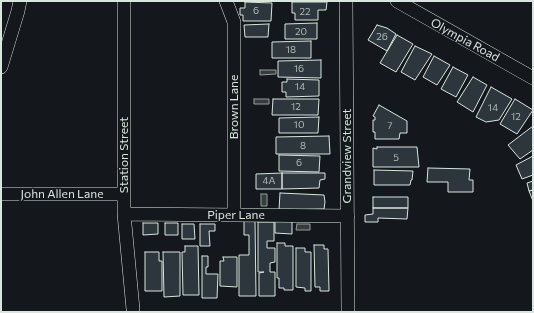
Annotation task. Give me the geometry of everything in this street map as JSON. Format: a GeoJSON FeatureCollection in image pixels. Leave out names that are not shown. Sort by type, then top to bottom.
{"type":"FeatureCollection","features":[{"type":"Feature","properties":{"kind":"street"},"geometry":{"type":"LineString","coordinates":[[1,67],[20,1]]}},
{"type":"Feature","properties":{"kind":"street","name":"Station Street"},"geometry":{"type":"LineString","coordinates":[[124,1],[123,194],[133,311]]}},
{"type":"Feature","properties":{"kind":"street","name":"Brown Lane"},"geometry":{"type":"LineString","coordinates":[[226,1],[234,22],[234,215]]}},
{"type":"Feature","properties":{"kind":"street","name":"Grandview Street"},"geometry":{"type":"LineString","coordinates":[[346,1],[348,312]]}},
{"type":"Feature","properties":{"kind":"street","name":"Olympia Road"},"geometry":{"type":"LineString","coordinates":[[396,1],[533,78]]}},
{"type":"Feature","properties":{"kind":"street","name":"John Allen Lane"},"geometry":{"type":"LineString","coordinates":[[1,194],[123,194]]}},
{"type":"Feature","properties":{"kind":"street","name":"Piper Lane"},"geometry":{"type":"LineString","coordinates":[[124,214],[348,216]]}},
{"type":"Feature","properties":{"kind":"shaded area"},"geometry":{"type":"Polygon","coordinates":[[[260,70],[276,70],[276,74],[260,75],[260,70]]]}},
{"type":"Feature","properties":{"kind":"shaded area"},"geometry":{"type":"Polygon","coordinates":[[[254,99],[269,99],[269,104],[254,104],[254,99]]]}},
{"type":"Feature","properties":{"kind":"shaded area"},"geometry":{"type":"Polygon","coordinates":[[[261,194],[267,194],[267,206],[261,206],[261,194]]]}},
{"type":"Feature","properties":{"kind":"shaded area"},"geometry":{"type":"Polygon","coordinates":[[[297,224],[310,224],[310,230],[296,230],[297,224]]]}},
{"type":"Feature","properties":{"kind":"building"},"geometry":{"type":"Polygon","coordinates":[[[245,2],[272,3],[271,21],[243,21],[243,15],[240,15],[240,8],[245,8],[245,2]]]}},
{"type":"Feature","properties":{"kind":"building"},"geometry":{"type":"Polygon","coordinates":[[[292,2],[327,2],[326,10],[318,10],[318,20],[295,20],[295,13],[292,13],[292,2]]]}},
{"type":"Feature","properties":{"kind":"building"},"geometry":{"type":"Polygon","coordinates":[[[317,23],[317,39],[285,39],[285,24],[317,23]]]}},
{"type":"Feature","properties":{"kind":"building"},"geometry":{"type":"Polygon","coordinates":[[[269,24],[268,37],[245,37],[244,25],[269,24]]]}},
{"type":"Feature","properties":{"kind":"building"},"geometry":{"type":"Polygon","coordinates":[[[377,25],[387,28],[396,34],[387,51],[368,40],[377,25]]]}},
{"type":"Feature","properties":{"kind":"building"},"geometry":{"type":"Polygon","coordinates":[[[397,35],[413,44],[396,72],[380,63],[397,35]]]}},
{"type":"Feature","properties":{"kind":"building"},"geometry":{"type":"Polygon","coordinates":[[[311,41],[311,58],[272,58],[272,42],[311,41]]]}},
{"type":"Feature","properties":{"kind":"building"},"geometry":{"type":"Polygon","coordinates":[[[415,46],[432,54],[415,80],[401,72],[415,46]]]}},
{"type":"Feature","properties":{"kind":"building"},"geometry":{"type":"Polygon","coordinates":[[[434,56],[450,65],[437,85],[423,77],[434,56]]]}},
{"type":"Feature","properties":{"kind":"building"},"geometry":{"type":"Polygon","coordinates":[[[321,60],[321,78],[278,77],[278,61],[321,60]]]}},
{"type":"Feature","properties":{"kind":"building"},"geometry":{"type":"Polygon","coordinates":[[[453,67],[468,75],[456,97],[441,89],[453,67]]]}},
{"type":"Feature","properties":{"kind":"building"},"geometry":{"type":"Polygon","coordinates":[[[473,77],[487,85],[473,112],[457,102],[473,77]]]}},
{"type":"Feature","properties":{"kind":"building"},"geometry":{"type":"Polygon","coordinates":[[[287,79],[319,80],[319,96],[286,97],[286,92],[282,92],[282,82],[287,82],[287,79]]]}},
{"type":"Feature","properties":{"kind":"building"},"geometry":{"type":"Polygon","coordinates":[[[491,87],[512,99],[499,120],[486,122],[476,117],[491,87]]]}},
{"type":"Feature","properties":{"kind":"building"},"geometry":{"type":"Polygon","coordinates":[[[273,99],[319,99],[318,115],[272,115],[273,99]]]}},
{"type":"Feature","properties":{"kind":"building"},"geometry":{"type":"Polygon","coordinates":[[[515,99],[533,110],[517,134],[500,124],[515,99]]]}},
{"type":"Feature","properties":{"kind":"building"},"geometry":{"type":"Polygon","coordinates":[[[379,105],[407,121],[407,133],[400,133],[399,139],[375,139],[375,132],[373,132],[373,120],[375,120],[375,117],[373,116],[379,105]]]}},
{"type":"Feature","properties":{"kind":"building"},"geometry":{"type":"Polygon","coordinates":[[[319,117],[318,133],[279,133],[279,118],[319,117]]]}},
{"type":"Feature","properties":{"kind":"building"},"geometry":{"type":"Polygon","coordinates":[[[533,126],[533,150],[520,159],[508,145],[533,126]]]}},
{"type":"Feature","properties":{"kind":"building"},"geometry":{"type":"Polygon","coordinates":[[[329,136],[330,154],[276,154],[276,137],[329,136]]]}},
{"type":"Feature","properties":{"kind":"building"},"geometry":{"type":"Polygon","coordinates":[[[377,147],[417,147],[419,167],[373,167],[373,148],[377,149],[377,147]]]}},
{"type":"Feature","properties":{"kind":"building"},"geometry":{"type":"Polygon","coordinates":[[[279,155],[320,156],[319,172],[279,171],[279,155]]]}},
{"type":"Feature","properties":{"kind":"building"},"geometry":{"type":"Polygon","coordinates":[[[533,156],[533,175],[522,179],[516,165],[533,156]]]}},
{"type":"Feature","properties":{"kind":"building"},"geometry":{"type":"Polygon","coordinates":[[[428,168],[470,169],[469,180],[473,180],[473,192],[448,192],[448,182],[427,182],[428,168]]]}},
{"type":"Feature","properties":{"kind":"building"},"geometry":{"type":"Polygon","coordinates":[[[374,170],[413,171],[412,180],[410,185],[374,185],[374,170]]]}},
{"type":"Feature","properties":{"kind":"building"},"geometry":{"type":"Polygon","coordinates":[[[282,173],[325,173],[325,179],[320,180],[319,188],[282,189],[282,173]]]}},
{"type":"Feature","properties":{"kind":"building"},"geometry":{"type":"Polygon","coordinates":[[[282,173],[282,189],[256,189],[256,174],[282,173]]]}},
{"type":"Feature","properties":{"kind":"building"},"geometry":{"type":"Polygon","coordinates":[[[533,181],[533,190],[529,191],[527,183],[533,181]]]}},
{"type":"Feature","properties":{"kind":"building"},"geometry":{"type":"Polygon","coordinates":[[[533,190],[533,201],[529,191],[533,190]]]}},
{"type":"Feature","properties":{"kind":"building"},"geometry":{"type":"Polygon","coordinates":[[[280,193],[324,195],[324,209],[279,210],[280,193]]]}},
{"type":"Feature","properties":{"kind":"building"},"geometry":{"type":"Polygon","coordinates":[[[373,197],[408,197],[408,208],[373,208],[373,197]]]}},
{"type":"Feature","properties":{"kind":"building"},"geometry":{"type":"Polygon","coordinates":[[[373,208],[408,208],[407,219],[378,218],[378,222],[365,222],[365,215],[373,214],[373,208]]]}},
{"type":"Feature","properties":{"kind":"building"},"geometry":{"type":"Polygon","coordinates":[[[244,221],[255,221],[256,296],[239,296],[239,255],[249,255],[249,235],[244,235],[244,221]]]}},
{"type":"Feature","properties":{"kind":"building"},"geometry":{"type":"Polygon","coordinates":[[[275,221],[292,221],[292,234],[275,233],[275,221]]]}},
{"type":"Feature","properties":{"kind":"building"},"geometry":{"type":"Polygon","coordinates":[[[258,222],[274,222],[274,241],[267,241],[267,248],[275,248],[275,262],[270,263],[270,272],[275,272],[275,296],[259,296],[259,273],[264,272],[258,272],[258,222]]]}},
{"type":"Feature","properties":{"kind":"building"},"geometry":{"type":"Polygon","coordinates":[[[143,223],[158,223],[158,234],[143,235],[143,223]]]}},
{"type":"Feature","properties":{"kind":"building"},"geometry":{"type":"Polygon","coordinates":[[[165,223],[178,223],[178,235],[165,235],[165,223]]]}},
{"type":"Feature","properties":{"kind":"building"},"geometry":{"type":"Polygon","coordinates":[[[182,224],[194,224],[195,239],[182,239],[182,224]]]}},
{"type":"Feature","properties":{"kind":"building"},"geometry":{"type":"Polygon","coordinates":[[[200,224],[215,224],[215,231],[209,231],[210,246],[200,246],[200,224]]]}},
{"type":"Feature","properties":{"kind":"building"},"geometry":{"type":"Polygon","coordinates":[[[277,243],[285,243],[285,246],[293,246],[293,290],[284,290],[284,288],[279,288],[279,278],[277,278],[277,243]]]}},
{"type":"Feature","properties":{"kind":"building"},"geometry":{"type":"Polygon","coordinates":[[[314,245],[324,245],[324,249],[328,249],[329,291],[320,291],[320,287],[315,287],[314,245]]]}},
{"type":"Feature","properties":{"kind":"building"},"geometry":{"type":"Polygon","coordinates":[[[185,246],[198,246],[199,295],[183,295],[182,252],[185,252],[185,246]]]}},
{"type":"Feature","properties":{"kind":"building"},"geometry":{"type":"Polygon","coordinates":[[[296,248],[305,248],[305,252],[311,252],[311,291],[305,291],[305,288],[296,287],[296,248]]]}},
{"type":"Feature","properties":{"kind":"building"},"geometry":{"type":"Polygon","coordinates":[[[145,252],[159,252],[159,261],[162,261],[162,291],[145,291],[145,252]]]}},
{"type":"Feature","properties":{"kind":"building"},"geometry":{"type":"Polygon","coordinates":[[[163,252],[180,252],[180,296],[164,297],[163,252]]]}},
{"type":"Feature","properties":{"kind":"building"},"geometry":{"type":"Polygon","coordinates":[[[202,256],[208,256],[208,267],[206,267],[206,274],[218,274],[217,298],[202,298],[202,256]]]}},
{"type":"Feature","properties":{"kind":"building"},"geometry":{"type":"Polygon","coordinates":[[[223,257],[237,257],[237,287],[220,286],[220,261],[224,261],[223,257]]]}}]}
